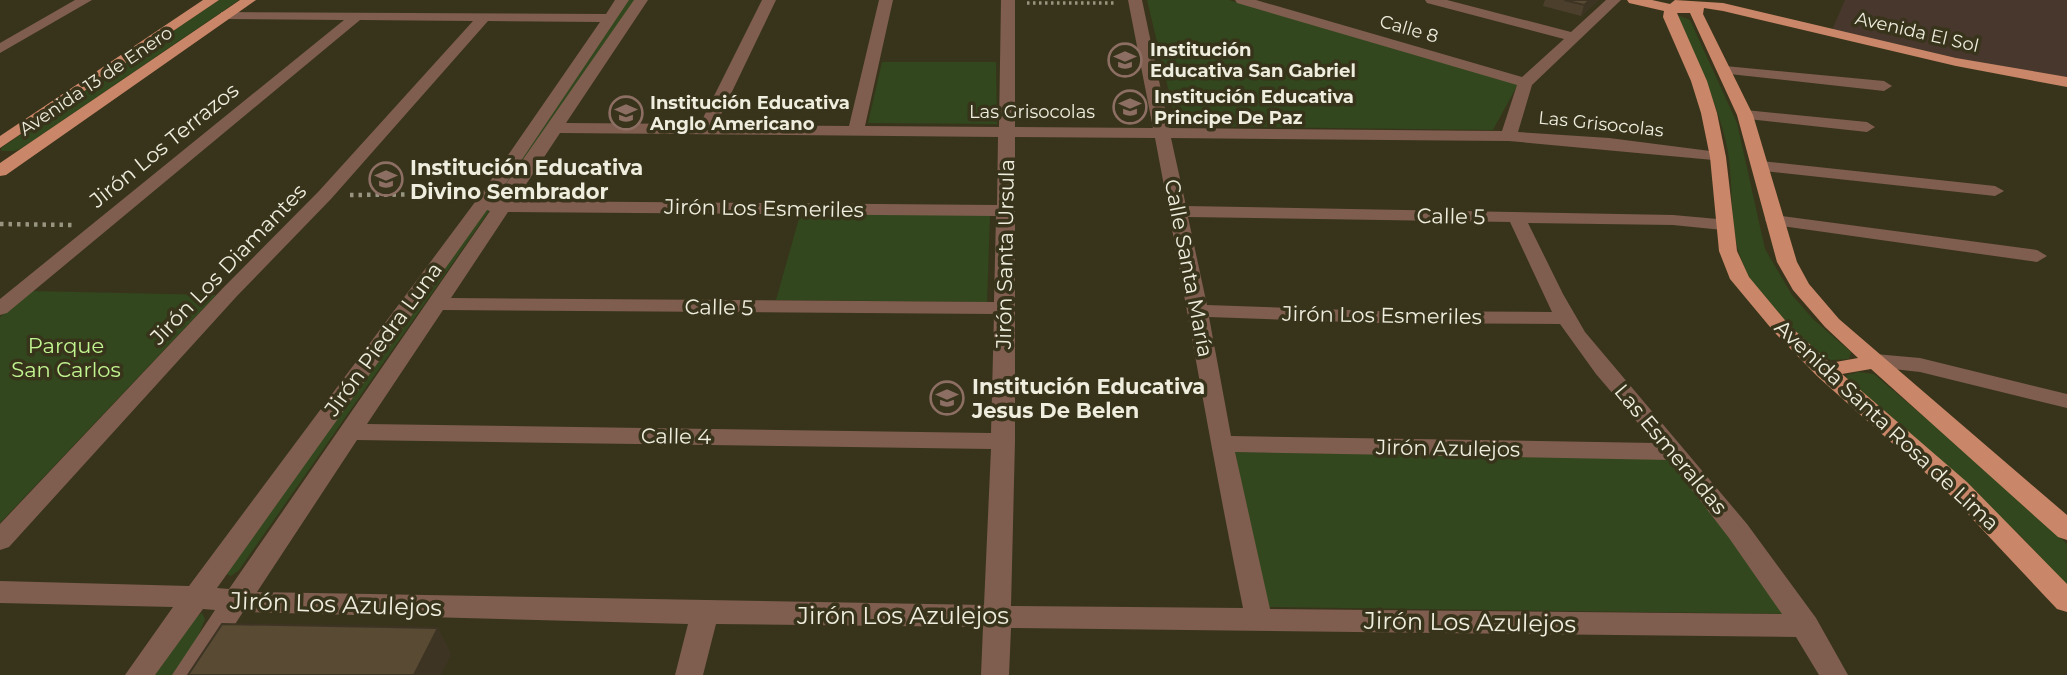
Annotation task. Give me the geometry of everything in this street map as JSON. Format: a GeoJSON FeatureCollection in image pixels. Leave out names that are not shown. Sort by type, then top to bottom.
{"type":"FeatureCollection","features":[{"type":"Feature","properties":{"kind":"main road","name":"Avenida 13 de Enero"},"geometry":{"type":"LineString","coordinates":[[0,143],[212,0]]}},
{"type":"Feature","properties":{"kind":"main road","name":"Avenida 13 de Enero"},"geometry":{"type":"LineString","coordinates":[[1,169],[249,0]]}},
{"type":"Feature","properties":{"kind":"main road","name":"Avenida El Sol"},"geometry":{"type":"LineString","coordinates":[[1634,0],[1680,5],[2067,82]]}},
{"type":"Feature","properties":{"kind":"main road","name":"Avenida Santa Rosa de Lima"},"geometry":{"type":"LineString","coordinates":[[1680,5],[1725,70],[1745,115],[1762,166],[1787,262],[1800,286],[1832,323],[2067,530]]}},
{"type":"Feature","properties":{"kind":"main road","name":"Avenida Santa Rosa de Lima"},"geometry":{"type":"LineString","coordinates":[[1680,5],[1672,24],[1699,81],[1709,113],[1718,157],[1723,224],[1728,251],[1740,279],[1782,329],[1825,371],[1958,488],[2067,601]]}},
{"type":"Feature","properties":{"kind":"main road"},"geometry":{"type":"LineString","coordinates":[[1825,371],[1875,361]]}},
{"type":"Feature","properties":{"kind":"street"},"geometry":{"type":"LineString","coordinates":[[0,49],[85,0]]}},
{"type":"Feature","properties":{"kind":"street","name":"Jirón Piedra Luna"},"geometry":{"type":"LineString","coordinates":[[139,675],[194,597],[491,202],[555,128],[641,0]]}},
{"type":"Feature","properties":{"kind":"street"},"geometry":{"type":"LineString","coordinates":[[706,128],[769,0]]}},
{"type":"Feature","properties":{"kind":"street"},"geometry":{"type":"LineString","coordinates":[[856,129],[886,0]]}},
{"type":"Feature","properties":{"kind":"street","name":"Calle 8"},"geometry":{"type":"LineString","coordinates":[[1242,0],[1525,83]]}},
{"type":"Feature","properties":{"kind":"street"},"geometry":{"type":"LineString","coordinates":[[1432,0],[1573,37]]}},
{"type":"Feature","properties":{"kind":"street"},"geometry":{"type":"LineString","coordinates":[[1510,135],[1525,83],[1614,0]]}},
{"type":"Feature","properties":{"kind":"street","name":"Calle Santa María"},"geometry":{"type":"LineString","coordinates":[[1136,1],[1198,311],[1221,444],[1259,619]]}},
{"type":"Feature","properties":{"kind":"street","name":"Jirón Santa Ursula"},"geometry":{"type":"LineString","coordinates":[[995,675],[1003,441],[1008,2]]}},
{"type":"Feature","properties":{"kind":"street"},"geometry":{"type":"LineString","coordinates":[[226,15],[485,16],[616,9]]}},
{"type":"Feature","properties":{"kind":"street","name":"Jirón Piedra Luna"},"geometry":{"type":"LineString","coordinates":[[186,675],[436,304],[491,202],[616,9]]}},
{"type":"Feature","properties":{"kind":"street","name":"Jirón Los Terrazos"},"geometry":{"type":"LineString","coordinates":[[0,309],[356,16]]}},
{"type":"Feature","properties":{"kind":"street","name":"Jirón Los Diamantes"},"geometry":{"type":"LineString","coordinates":[[0,540],[230,292],[325,195],[485,16]]}},
{"type":"Feature","properties":{"kind":"street"},"geometry":{"type":"LineString","coordinates":[[1725,70],[1884,86]]}},
{"type":"Feature","properties":{"kind":"street"},"geometry":{"type":"LineString","coordinates":[[1745,115],[1867,127]]}},
{"type":"Feature","properties":{"kind":"street","name":"Las Grisocolas"},"geometry":{"type":"LineString","coordinates":[[555,128],[1510,135],[1609,143],[1718,157]]}},
{"type":"Feature","properties":{"kind":"street"},"geometry":{"type":"LineString","coordinates":[[1762,166],[1995,191]]}},
{"type":"Feature","properties":{"kind":"street","name":"Jirón Los Esmeriles"},"geometry":{"type":"LineString","coordinates":[[491,202],[1006,211]]}},
{"type":"Feature","properties":{"kind":"street","name":"Calle 5"},"geometry":{"type":"LineString","coordinates":[[1178,211],[1674,220],[1723,224]]}},
{"type":"Feature","properties":{"kind":"street","name":"Las Esmeraldas"},"geometry":{"type":"LineString","coordinates":[[1517,218],[1565,318],[1751,547],[1806,626],[1834,675]]}},
{"type":"Feature","properties":{"kind":"street"},"geometry":{"type":"LineString","coordinates":[[1774,220],[2037,257]]}},
{"type":"Feature","properties":{"kind":"street","name":"Calle 5"},"geometry":{"type":"LineString","coordinates":[[436,304],[1003,309]]}},
{"type":"Feature","properties":{"kind":"street","name":"Jirón Los Esmeriles"},"geometry":{"type":"LineString","coordinates":[[1198,311],[1378,317],[1565,318]]}},
{"type":"Feature","properties":{"kind":"street"},"geometry":{"type":"LineString","coordinates":[[1875,361],[1920,365],[2067,401]]}},
{"type":"Feature","properties":{"kind":"street","name":"Calle 4"},"geometry":{"type":"LineString","coordinates":[[348,432],[1003,441]]}},
{"type":"Feature","properties":{"kind":"street","name":"Jirón Azulejos"},"geometry":{"type":"LineString","coordinates":[[1221,444],[1676,452]]}},
{"type":"Feature","properties":{"kind":"street","name":"Jirón Los Azulejos"},"geometry":{"type":"LineString","coordinates":[[0,592],[194,597],[235,602],[705,613],[1806,626]]}},
{"type":"Feature","properties":{"kind":"street"},"geometry":{"type":"LineString","coordinates":[[689,675],[705,613]]}},
{"type":"Feature","properties":{"kind":"path"},"geometry":{"type":"LineString","coordinates":[[1008,2],[1136,1]]}},
{"type":"Feature","properties":{"kind":"path"},"geometry":{"type":"LineString","coordinates":[[325,195],[491,202]]}},
{"type":"Feature","properties":{"kind":"path"},"geometry":{"type":"LineString","coordinates":[[0,224],[102,225]]}},
{"type":"Feature","properties":{"kind":"shaded area"},"geometry":{"type":"Polygon","coordinates":[[[1845,0],[2067,0],[2067,85],[1933,61],[1832,30],[1845,0]]]}},
{"type":"Feature","properties":{"kind":"green space"},"geometry":{"type":"Polygon","coordinates":[[[219,0],[239,0],[22,148],[2,151],[1,148],[219,0]]]}},
{"type":"Feature","properties":{"kind":"green space"},"geometry":{"type":"Polygon","coordinates":[[[628,0],[636,0],[239,570],[231,576],[226,574],[628,0]]]}},
{"type":"Feature","properties":{"kind":"green space"},"geometry":{"type":"Polygon","coordinates":[[[1147,0],[1229,0],[1518,84],[1493,130],[1177,126],[1147,0]]]}},
{"type":"Feature","properties":{"kind":"green space"},"geometry":{"type":"Polygon","coordinates":[[[1675,17],[1690,20],[1737,123],[1765,249],[1792,295],[1814,320],[1851,352],[1849,359],[1831,360],[1823,357],[1760,294],[1745,269],[1736,239],[1729,162],[1723,130],[1705,80],[1675,17]]]}},
{"type":"Feature","properties":{"kind":"green space"},"geometry":{"type":"Polygon","coordinates":[[[882,62],[996,62],[997,124],[868,123],[882,62]]]}},
{"type":"Feature","properties":{"kind":"green space"},"geometry":{"type":"Polygon","coordinates":[[[800,215],[990,215],[987,302],[776,300],[800,215]]]}},
{"type":"Feature","properties":{"kind":"green space","name":"Parque San Carlos"},"geometry":{"type":"Polygon","coordinates":[[[31,291],[216,295],[0,523],[0,317],[31,291]]]}},
{"type":"Feature","properties":{"kind":"green space"},"geometry":{"type":"Polygon","coordinates":[[[1859,372],[1874,374],[2003,484],[2067,544],[2067,586],[2019,534],[1846,381],[1847,375],[1859,372]]]}},
{"type":"Feature","properties":{"kind":"green space"},"geometry":{"type":"Polygon","coordinates":[[[1235,452],[1677,459],[1793,614],[1267,607],[1235,452]]]}},
{"type":"Feature","properties":{"kind":"green space"},"geometry":{"type":"Polygon","coordinates":[[[202,613],[205,619],[197,639],[172,675],[153,675],[192,620],[202,613]]]}},
{"type":"Feature","properties":{"kind":"building"},"geometry":{"type":"Polygon","coordinates":[[[1564,0],[1590,0],[1584,5],[1564,0]]]}},
{"type":"Feature","properties":{"kind":"building"},"geometry":{"type":"Polygon","coordinates":[[[222,624],[438,628],[414,675],[188,675],[222,624]]]}},
{"type":"Feature","properties":{"kind":"place","name":"Institución Educativa San Gabriel"},"geometry":{"type":"Point","coordinates":[1125,60]}},
{"type":"Feature","properties":{"kind":"place","name":"Institución Educativa Principe De Paz"},"geometry":{"type":"Point","coordinates":[1130,107]}},
{"type":"Feature","properties":{"kind":"place","name":"Institución Educativa Anglo Americano"},"geometry":{"type":"Point","coordinates":[626,113]}},
{"type":"Feature","properties":{"kind":"place","name":"Institución Educativa Divino Sembrador"},"geometry":{"type":"Point","coordinates":[386,179]}},
{"type":"Feature","properties":{"kind":"place","name":"Institución Educativa Jesus De Belen"},"geometry":{"type":"Point","coordinates":[947,398]}}]}
